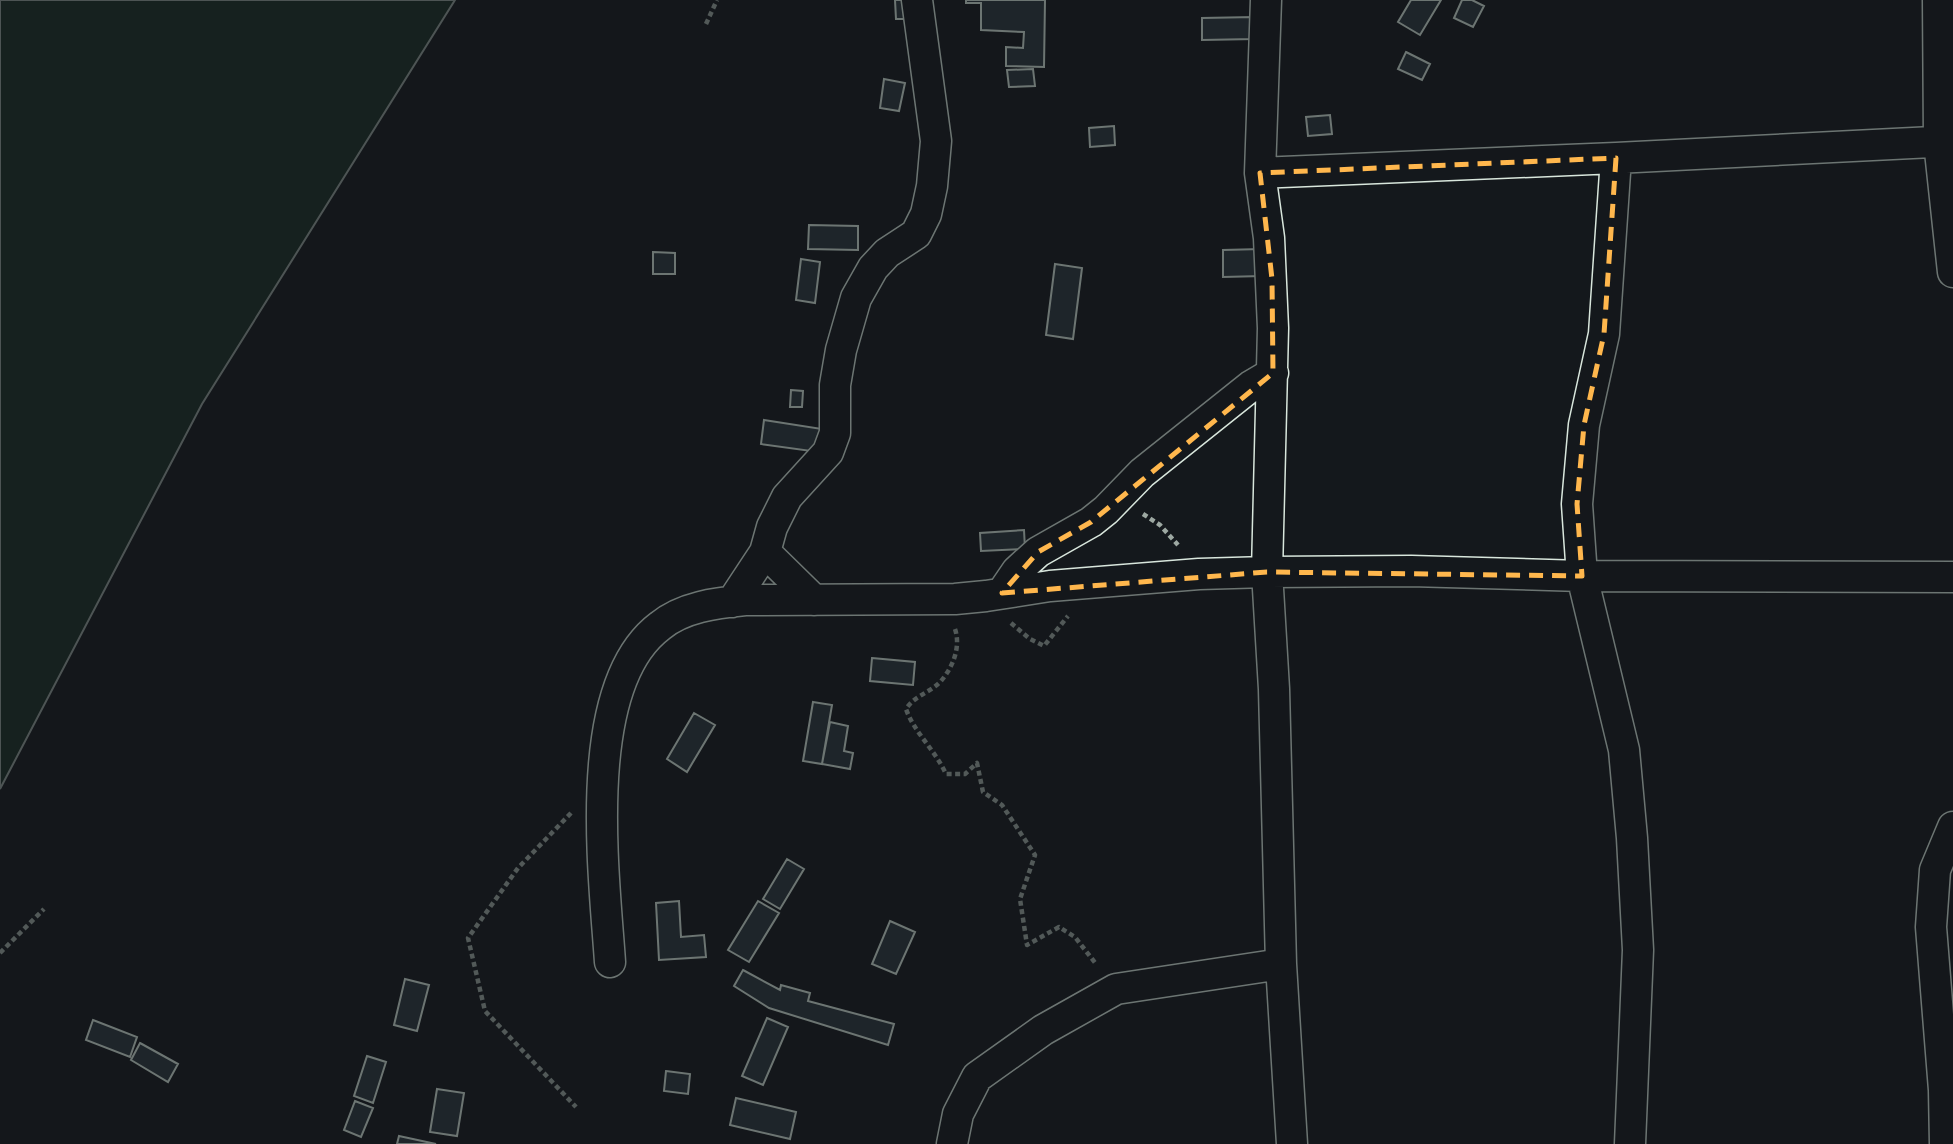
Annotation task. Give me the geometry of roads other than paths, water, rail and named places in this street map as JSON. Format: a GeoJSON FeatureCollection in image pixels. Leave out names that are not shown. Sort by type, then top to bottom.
{"type":"FeatureCollection","features":[{"type":"Feature","properties":{"kind":"street"},"geometry":{"type":"LineString","coordinates":[[732,601],[765,552],[772,527],[787,497],[828,452],[835,433],[835,385],[841,350],[856,298],[873,268],[887,253],[916,234],[926,214],[936,163],[936,141],[917,0]]}},
{"type":"Feature","properties":{"kind":"street"},"geometry":{"type":"LineString","coordinates":[[1266,0],[1260,173],[1272,279],[1273,373],[1267,572],[1274,690],[1281,964],[1292,1144]]}},
{"type":"Feature","properties":{"kind":"street"},"geometry":{"type":"LineString","coordinates":[[1938,0],[1953,271]]}},
{"type":"Feature","properties":{"kind":"street"},"geometry":{"type":"LineString","coordinates":[[1260,173],[1616,159],[1946,141]]}},
{"type":"Feature","properties":{"kind":"street"},"geometry":{"type":"LineString","coordinates":[[1616,159],[1604,334],[1584,425],[1577,504],[1582,576],[1624,750],[1632,838],[1639,950],[1630,1144]]}},
{"type":"Feature","properties":{"kind":"street"},"geometry":{"type":"LineString","coordinates":[[1002,593],[1017,571],[1038,552],[1091,522],[1152,466],[1251,386],[1273,373]]}},
{"type":"Feature","properties":{"kind":"street"},"geometry":{"type":"LineString","coordinates":[[765,552],[814,600]]}},
{"type":"Feature","properties":{"kind":"street"},"geometry":{"type":"LineString","coordinates":[[610,962],[601,789],[616,694],[625,668],[639,645],[660,625],[687,611],[732,601],[955,599],[1049,586],[1199,574],[1267,572],[1953,577]]}},
{"type":"Feature","properties":{"kind":"street"},"geometry":{"type":"LineString","coordinates":[[1945,1144],[1944,1090],[1931,927],[1936,870],[1953,827]]}},
{"type":"Feature","properties":{"kind":"street"},"geometry":{"type":"LineString","coordinates":[[952,1144],[958,1114],[977,1077],[1043,1030],[1116,989],[1281,964]]}}]}
